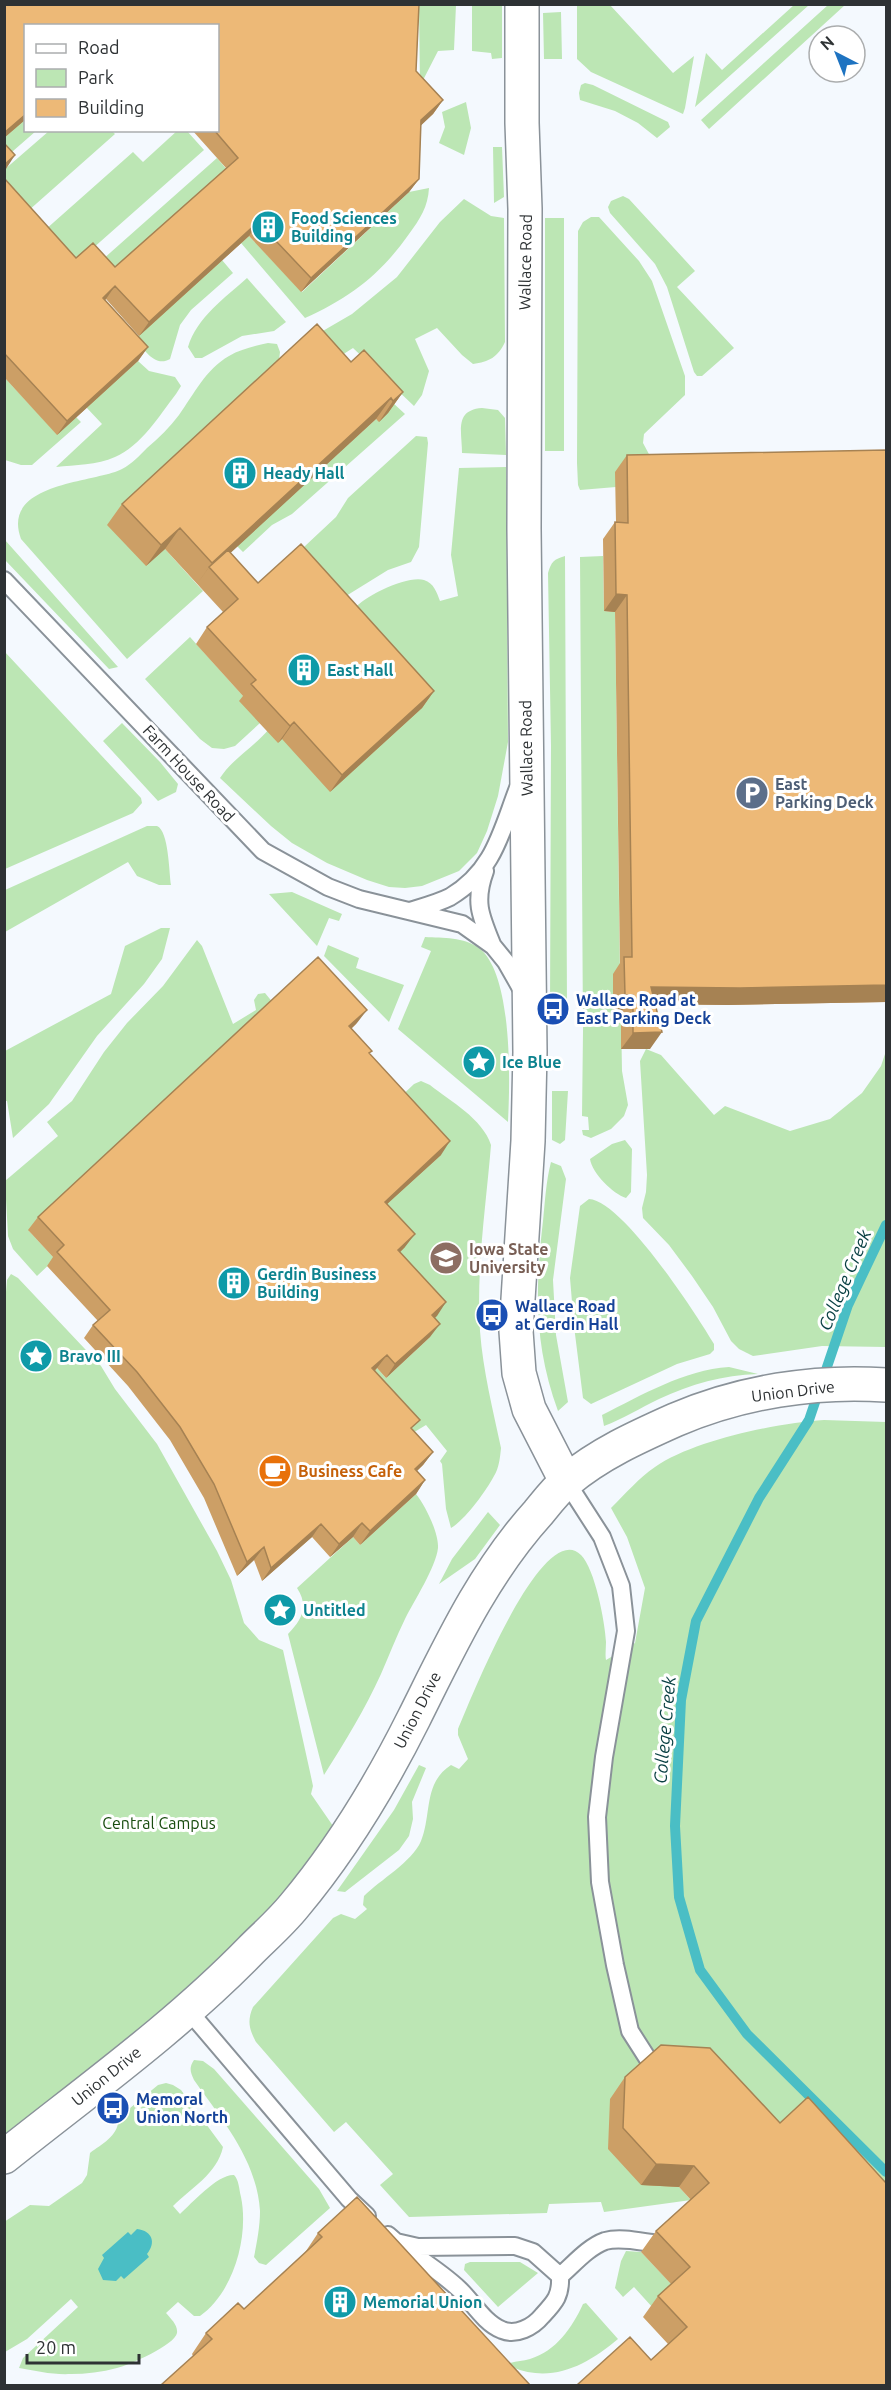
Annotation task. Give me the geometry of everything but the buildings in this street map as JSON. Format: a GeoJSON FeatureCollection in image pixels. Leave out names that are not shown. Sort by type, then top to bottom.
{"type":"FeatureCollection","features":[{"type":"Feature","properties":{"kind":"street","name":"Wallace Road"},"geometry":{"type":"LineString","coordinates":[[522,4],[529,1004],[528,1141],[516,1331],[519,1373],[529,1409],[566,1481]]}},
{"type":"Feature","properties":{"kind":"street","name":"Union Drive"},"geometry":{"type":"LineString","coordinates":[[4,2157],[188,2010],[293,1908],[378,1785],[484,1583],[514,1539],[566,1481],[640,1436],[688,1414],[729,1400],[768,1391],[880,1385]]}},
{"type":"Feature","properties":{"kind":"lane","name":"Farm House Road"},"geometry":{"type":"LineString","coordinates":[[4,580],[263,851],[328,887],[360,899],[462,924],[493,946],[506,962],[529,1004]]}},
{"type":"Feature","properties":{"kind":"lane"},"geometry":{"type":"LineString","coordinates":[[493,946],[481,918],[478,890],[526,768]]}},
{"type":"Feature","properties":{"kind":"lane"},"geometry":{"type":"LineString","coordinates":[[409,912],[448,898],[472,882],[489,862]]}},
{"type":"Feature","properties":{"kind":"lane"},"geometry":{"type":"LineString","coordinates":[[566,1481],[602,1537],[621,1586],[626,1631],[604,1757],[597,1817],[600,1882],[630,2031],[653,2067]]}},
{"type":"Feature","properties":{"kind":"lane"},"geometry":{"type":"LineString","coordinates":[[188,2010],[349,2199],[396,2242],[457,2288],[490,2322],[503,2331],[522,2331],[538,2320],[553,2304],[561,2290],[561,2276],[586,2253],[605,2241],[629,2240],[652,2243]]}},
{"type":"Feature","properties":{"kind":"lane"},"geometry":{"type":"LineString","coordinates":[[396,2242],[418,2247],[515,2246],[533,2252],[561,2276]]}},
{"type":"Feature","properties":{"kind":"green space"},"geometry":{"type":"Polygon","coordinates":[[[419,5],[456,5],[454,50],[438,51],[420,86],[419,5]]]}},
{"type":"Feature","properties":{"kind":"green space"},"geometry":{"type":"Polygon","coordinates":[[[472,5],[502,5],[502,58],[492,59],[491,53],[472,51],[472,5]]]}},
{"type":"Feature","properties":{"kind":"green space"},"geometry":{"type":"Polygon","coordinates":[[[577,5],[610,5],[673,73],[694,56],[683,114],[591,72],[577,59],[577,5]]]}},
{"type":"Feature","properties":{"kind":"green space"},"geometry":{"type":"Polygon","coordinates":[[[794,5],[809,5],[695,107],[706,53],[722,70],[794,5]]]}},
{"type":"Feature","properties":{"kind":"green space"},"geometry":{"type":"Polygon","coordinates":[[[828,5],[845,5],[824,24],[807,24],[828,5]]]}},
{"type":"Feature","properties":{"kind":"green space"},"geometry":{"type":"Polygon","coordinates":[[[561,12],[562,59],[544,59],[543,13],[561,12]]]}},
{"type":"Feature","properties":{"kind":"green space"},"geometry":{"type":"Polygon","coordinates":[[[807,24],[807,40],[709,129],[701,120],[807,24]]]}},
{"type":"Feature","properties":{"kind":"green space"},"geometry":{"type":"Polygon","coordinates":[[[585,83],[668,122],[670,127],[657,138],[638,123],[615,111],[580,100],[581,85],[585,83]]]}},
{"type":"Feature","properties":{"kind":"green space"},"geometry":{"type":"Polygon","coordinates":[[[466,102],[471,128],[464,155],[439,143],[445,127],[442,112],[466,102]]]}},
{"type":"Feature","properties":{"kind":"green space"},"geometry":{"type":"Polygon","coordinates":[[[24,120],[24,132],[35,132],[5,158],[4,138],[24,120]]]}},
{"type":"Feature","properties":{"kind":"green space"},"geometry":{"type":"Polygon","coordinates":[[[48,132],[113,132],[115,134],[19,219],[5,202],[4,170],[48,132]]]}},
{"type":"Feature","properties":{"kind":"green space"},"geometry":{"type":"Polygon","coordinates":[[[176,132],[188,132],[204,150],[66,272],[36,238],[133,152],[143,162],[176,132]]]}},
{"type":"Feature","properties":{"kind":"green space"},"geometry":{"type":"Polygon","coordinates":[[[493,147],[502,147],[504,197],[494,203],[493,147]]]}},
{"type":"Feature","properties":{"kind":"green space"},"geometry":{"type":"Polygon","coordinates":[[[217,158],[228,171],[105,281],[93,268],[217,158]]]}},
{"type":"Feature","properties":{"kind":"green space"},"geometry":{"type":"Polygon","coordinates":[[[429,188],[427,201],[420,218],[376,273],[336,302],[305,318],[241,243],[249,236],[302,292],[409,192],[429,188]]]}},
{"type":"Feature","properties":{"kind":"green space"},"geometry":{"type":"Polygon","coordinates":[[[623,196],[629,199],[695,271],[677,287],[734,348],[702,376],[697,376],[694,372],[667,287],[655,264],[610,213],[608,207],[611,201],[623,196]]]}},
{"type":"Feature","properties":{"kind":"green space"},"geometry":{"type":"Polygon","coordinates":[[[464,199],[491,216],[504,218],[505,342],[492,358],[473,364],[437,328],[415,339],[429,371],[422,395],[414,406],[353,348],[342,355],[321,332],[352,314],[397,277],[440,222],[464,199]]]}},
{"type":"Feature","properties":{"kind":"green space"},"geometry":{"type":"Polygon","coordinates":[[[591,217],[599,217],[639,261],[652,281],[685,376],[685,395],[644,434],[643,443],[658,471],[616,487],[580,490],[577,463],[578,231],[583,222],[591,217]]]}},
{"type":"Feature","properties":{"kind":"green space"},"geometry":{"type":"Polygon","coordinates":[[[545,218],[564,218],[564,451],[545,451],[545,218]]]}},
{"type":"Feature","properties":{"kind":"green space"},"geometry":{"type":"Polygon","coordinates":[[[222,260],[233,273],[191,310],[180,325],[170,359],[159,361],[150,356],[135,339],[222,260]]]}},
{"type":"Feature","properties":{"kind":"green space"},"geometry":{"type":"Polygon","coordinates":[[[247,278],[286,322],[274,331],[242,336],[202,358],[195,358],[188,347],[198,326],[247,278]]]}},
{"type":"Feature","properties":{"kind":"green space"},"geometry":{"type":"Polygon","coordinates":[[[268,343],[277,344],[280,352],[278,368],[165,549],[203,591],[127,659],[21,539],[18,520],[24,506],[37,495],[54,488],[109,474],[126,467],[168,428],[207,375],[221,361],[238,351],[268,343]]]}},
{"type":"Feature","properties":{"kind":"green space"},"geometry":{"type":"Polygon","coordinates":[[[138,361],[149,371],[175,377],[181,386],[156,421],[133,446],[115,457],[93,463],[56,467],[102,424],[86,407],[138,361]]]}},
{"type":"Feature","properties":{"kind":"green space"},"geometry":{"type":"Polygon","coordinates":[[[354,367],[405,414],[292,514],[272,525],[243,552],[237,546],[376,419],[379,421],[354,367]]]}},
{"type":"Feature","properties":{"kind":"green space"},"geometry":{"type":"Polygon","coordinates":[[[4,377],[57,434],[76,417],[81,422],[32,465],[21,465],[5,460],[4,377]]]}},
{"type":"Feature","properties":{"kind":"green space"},"geometry":{"type":"Polygon","coordinates":[[[482,408],[498,410],[505,418],[506,455],[462,453],[463,418],[467,413],[482,408]]]}},
{"type":"Feature","properties":{"kind":"green space"},"geometry":{"type":"Polygon","coordinates":[[[416,436],[427,437],[428,443],[419,547],[411,562],[388,570],[346,596],[289,561],[336,517],[348,498],[416,436]]]}},
{"type":"Feature","properties":{"kind":"green space"},"geometry":{"type":"Polygon","coordinates":[[[506,467],[508,742],[498,796],[477,853],[459,871],[422,886],[389,887],[327,863],[292,843],[220,778],[231,764],[269,729],[332,638],[359,604],[387,588],[417,579],[430,583],[440,601],[458,596],[451,555],[459,468],[506,467]]]}},
{"type":"Feature","properties":{"kind":"green space"},"geometry":{"type":"Polygon","coordinates":[[[4,540],[118,667],[109,669],[5,560],[4,540]]]}},
{"type":"Feature","properties":{"kind":"green space"},"geometry":{"type":"Polygon","coordinates":[[[565,556],[567,1007],[550,1007],[551,746],[548,573],[553,562],[565,556]]]}},
{"type":"Feature","properties":{"kind":"green space"},"geometry":{"type":"Polygon","coordinates":[[[603,556],[604,611],[615,612],[620,974],[613,1012],[621,1012],[622,1071],[628,1105],[624,1116],[611,1129],[591,1138],[583,1135],[582,1130],[589,1130],[588,1117],[582,1116],[580,557],[603,556]]]}},
{"type":"Feature","properties":{"kind":"green space"},"geometry":{"type":"Polygon","coordinates":[[[190,637],[244,697],[260,723],[235,746],[224,749],[212,748],[200,739],[145,679],[190,637]]]}},
{"type":"Feature","properties":{"kind":"green space"},"geometry":{"type":"Polygon","coordinates":[[[4,651],[141,798],[142,803],[133,813],[5,869],[4,651]]]}},
{"type":"Feature","properties":{"kind":"green space"},"geometry":{"type":"Polygon","coordinates":[[[122,723],[178,784],[176,792],[158,801],[103,741],[122,723]]]}},
{"type":"Feature","properties":{"kind":"green space"},"geometry":{"type":"Polygon","coordinates":[[[147,826],[157,826],[164,836],[171,885],[159,885],[137,876],[128,862],[5,932],[5,890],[147,826]]]}},
{"type":"Feature","properties":{"kind":"green space"},"geometry":{"type":"Polygon","coordinates":[[[292,892],[342,914],[339,921],[329,918],[317,946],[269,894],[292,892]]]}},
{"type":"Feature","properties":{"kind":"green space"},"geometry":{"type":"Polygon","coordinates":[[[161,928],[170,928],[162,959],[144,984],[97,1036],[49,1104],[13,1138],[7,1101],[5,1101],[5,1051],[111,994],[125,946],[161,928]]]}},
{"type":"Feature","properties":{"kind":"green space"},"geometry":{"type":"Polygon","coordinates":[[[425,937],[453,939],[473,944],[490,961],[504,1004],[507,1030],[508,1122],[398,1029],[431,951],[421,947],[425,937]]]}},
{"type":"Feature","properties":{"kind":"green space"},"geometry":{"type":"Polygon","coordinates":[[[197,940],[202,946],[233,1024],[256,1010],[254,1000],[258,994],[265,993],[274,1004],[29,1231],[55,1259],[37,1276],[13,1249],[8,1236],[5,1181],[58,1136],[47,1122],[72,1101],[104,1052],[127,1023],[163,986],[197,940]]]}},
{"type":"Feature","properties":{"kind":"green space"},"geometry":{"type":"Polygon","coordinates":[[[328,945],[359,958],[356,968],[404,985],[389,1022],[324,956],[328,945]]]}},
{"type":"Feature","properties":{"kind":"green space"},"geometry":{"type":"Polygon","coordinates":[[[646,1049],[661,1055],[714,1115],[725,1106],[790,1131],[830,1119],[862,1093],[881,1066],[886,1051],[886,1347],[822,1346],[753,1356],[739,1349],[731,1341],[713,1307],[692,1276],[669,1245],[643,1218],[642,1208],[647,1175],[640,1061],[646,1049]]]}},
{"type":"Feature","properties":{"kind":"green space"},"geometry":{"type":"Polygon","coordinates":[[[421,1081],[456,1104],[473,1119],[487,1135],[491,1145],[480,1261],[479,1308],[483,1361],[501,1452],[497,1470],[486,1489],[469,1512],[451,1528],[446,1509],[440,1461],[447,1451],[426,1425],[411,1434],[363,1381],[377,1368],[386,1378],[430,1337],[375,1215],[393,1104],[414,1084],[421,1081]]]}},
{"type":"Feature","properties":{"kind":"green space"},"geometry":{"type":"Polygon","coordinates":[[[552,1091],[568,1091],[565,1140],[560,1144],[552,1140],[552,1091]]]}},
{"type":"Feature","properties":{"kind":"green space"},"geometry":{"type":"Polygon","coordinates":[[[625,1140],[632,1149],[631,1192],[626,1198],[604,1182],[590,1159],[612,1144],[625,1140]]]}},
{"type":"Feature","properties":{"kind":"green space"},"geometry":{"type":"Polygon","coordinates":[[[551,1162],[561,1166],[566,1179],[553,1280],[556,1335],[568,1402],[558,1411],[544,1363],[538,1317],[540,1246],[551,1162]]]}},
{"type":"Feature","properties":{"kind":"green space"},"geometry":{"type":"Polygon","coordinates":[[[589,1199],[603,1205],[620,1218],[639,1238],[676,1285],[714,1344],[714,1350],[710,1354],[677,1364],[591,1404],[583,1398],[570,1278],[580,1206],[589,1199]]]}},
{"type":"Feature","properties":{"kind":"green space","name":"Central Campus"},"geometry":{"type":"Polygon","coordinates":[[[11,1274],[18,1278],[101,1366],[115,1389],[157,1444],[217,1551],[231,1580],[244,1623],[259,1640],[283,1650],[313,1786],[311,1794],[342,1839],[293,1908],[4,2157],[4,1316],[7,1280],[11,1274]]]}},
{"type":"Feature","properties":{"kind":"green space"},"geometry":{"type":"Polygon","coordinates":[[[729,1367],[758,1374],[720,1378],[683,1389],[604,1426],[602,1415],[648,1392],[696,1373],[729,1367]]]}},
{"type":"Feature","properties":{"kind":"green space"},"geometry":{"type":"Polygon","coordinates":[[[824,1420],[886,1422],[886,2220],[679,2187],[691,2200],[604,2212],[601,2202],[549,2204],[547,2213],[409,2217],[380,2185],[393,2174],[346,2122],[334,2132],[256,2042],[250,2025],[253,2007],[333,1918],[341,1914],[355,1919],[367,1909],[363,1905],[364,1896],[417,1849],[424,1831],[436,1781],[451,1765],[459,1769],[468,1759],[458,1735],[458,1729],[476,1687],[509,1619],[528,1587],[547,1562],[565,1550],[581,1555],[586,1562],[595,1583],[601,1609],[606,1660],[635,1643],[645,1588],[627,1537],[611,1508],[649,1471],[691,1449],[737,1434],[824,1420]]]}},
{"type":"Feature","properties":{"kind":"green space"},"geometry":{"type":"Polygon","coordinates":[[[416,1494],[434,1527],[438,1542],[436,1556],[368,1700],[324,1775],[288,1634],[300,1618],[303,1607],[303,1601],[297,1588],[353,1537],[360,1545],[416,1494]]]}},
{"type":"Feature","properties":{"kind":"green space"},"geometry":{"type":"Polygon","coordinates":[[[488,1512],[500,1525],[475,1559],[439,1584],[452,1559],[488,1512]]]}},
{"type":"Feature","properties":{"kind":"green space"},"geometry":{"type":"Polygon","coordinates":[[[419,1765],[426,1768],[412,1802],[413,1819],[409,1836],[399,1850],[345,1892],[337,1891],[394,1810],[419,1765]]]}},
{"type":"Feature","properties":{"kind":"green space"},"geometry":{"type":"Polygon","coordinates":[[[194,2060],[203,2061],[214,2069],[319,2189],[330,2208],[266,2265],[259,2263],[254,2257],[260,2211],[252,2175],[236,2141],[194,2080],[191,2065],[194,2060]]]}},
{"type":"Feature","properties":{"kind":"green space"},"geometry":{"type":"Polygon","coordinates":[[[166,2083],[181,2090],[223,2147],[220,2157],[209,2173],[173,2206],[180,2214],[220,2179],[234,2175],[238,2182],[243,2229],[241,2245],[230,2278],[212,2306],[200,2316],[194,2316],[178,2302],[166,2313],[176,2327],[177,2333],[174,2338],[160,2349],[131,2363],[106,2371],[77,2374],[19,2368],[23,2358],[78,2307],[71,2299],[27,2339],[5,2352],[4,2222],[30,2205],[49,2206],[82,2183],[87,2175],[90,2153],[113,2134],[118,2118],[158,2085],[166,2083]]]}},
{"type":"Feature","properties":{"kind":"green space"},"geometry":{"type":"Polygon","coordinates":[[[626,2251],[641,2252],[675,2288],[653,2308],[634,2287],[623,2297],[615,2288],[621,2261],[626,2251]]]}},
{"type":"Feature","properties":{"kind":"green space"},"geometry":{"type":"Polygon","coordinates":[[[470,2262],[520,2262],[538,2273],[498,2307],[464,2270],[465,2264],[470,2262]]]}},
{"type":"Feature","properties":{"kind":"green space"},"geometry":{"type":"Polygon","coordinates":[[[586,2303],[618,2339],[594,2357],[568,2369],[541,2373],[527,2372],[512,2367],[510,2363],[539,2355],[562,2338],[574,2322],[583,2304],[586,2303]]]}},
{"type":"Feature","properties":{"kind":"water"},"geometry":{"type":"Polygon","coordinates":[[[137,2229],[150,2235],[152,2242],[147,2254],[149,2257],[124,2279],[121,2276],[116,2281],[103,2280],[98,2269],[104,2258],[102,2255],[128,2232],[131,2235],[137,2229]]]}},
{"type":"Feature","properties":{"kind":"waterway","name":"College Creek"},"geometry":{"type":"LineString","coordinates":[[886,1225],[848,1305],[809,1420],[759,1498],[696,1621],[681,1700],[675,1826],[679,1897],[700,1970],[747,2034],[886,2172]]}},
{"type":"Feature","properties":{"kind":"place","name":"Food Sciences Building"},"geometry":{"type":"Point","coordinates":[268,227]}},
{"type":"Feature","properties":{"kind":"place","name":"Heady Hall"},"geometry":{"type":"Point","coordinates":[240,473]}},
{"type":"Feature","properties":{"kind":"place","name":"East Hall"},"geometry":{"type":"Point","coordinates":[304,670]}},
{"type":"Feature","properties":{"kind":"place","name":"East Parking Deck"},"geometry":{"type":"Point","coordinates":[752,793]}},
{"type":"Feature","properties":{"kind":"place","name":"Wallace Road at East Parking Deck"},"geometry":{"type":"Point","coordinates":[553,1009]}},
{"type":"Feature","properties":{"kind":"place","name":"Ice Blue"},"geometry":{"type":"Point","coordinates":[479,1062]}},
{"type":"Feature","properties":{"kind":"place","name":"Iowa State University"},"geometry":{"type":"Point","coordinates":[446,1258]}},
{"type":"Feature","properties":{"kind":"place","name":"Gerdin Business Building"},"geometry":{"type":"Point","coordinates":[234,1283]}},
{"type":"Feature","properties":{"kind":"place","name":"Wallace Road at Gerdin Hall"},"geometry":{"type":"Point","coordinates":[492,1315]}},
{"type":"Feature","properties":{"kind":"place","name":"Bravo III"},"geometry":{"type":"Point","coordinates":[36,1356]}},
{"type":"Feature","properties":{"kind":"place","name":"Business Cafe"},"geometry":{"type":"Point","coordinates":[275,1471]}},
{"type":"Feature","properties":{"kind":"place","name":"Untitled"},"geometry":{"type":"Point","coordinates":[280,1610]}},
{"type":"Feature","properties":{"kind":"place","name":"Memoral Union North"},"geometry":{"type":"Point","coordinates":[113,2108]}},
{"type":"Feature","properties":{"kind":"place","name":"Memorial Union"},"geometry":{"type":"Point","coordinates":[340,2302]}}]}
